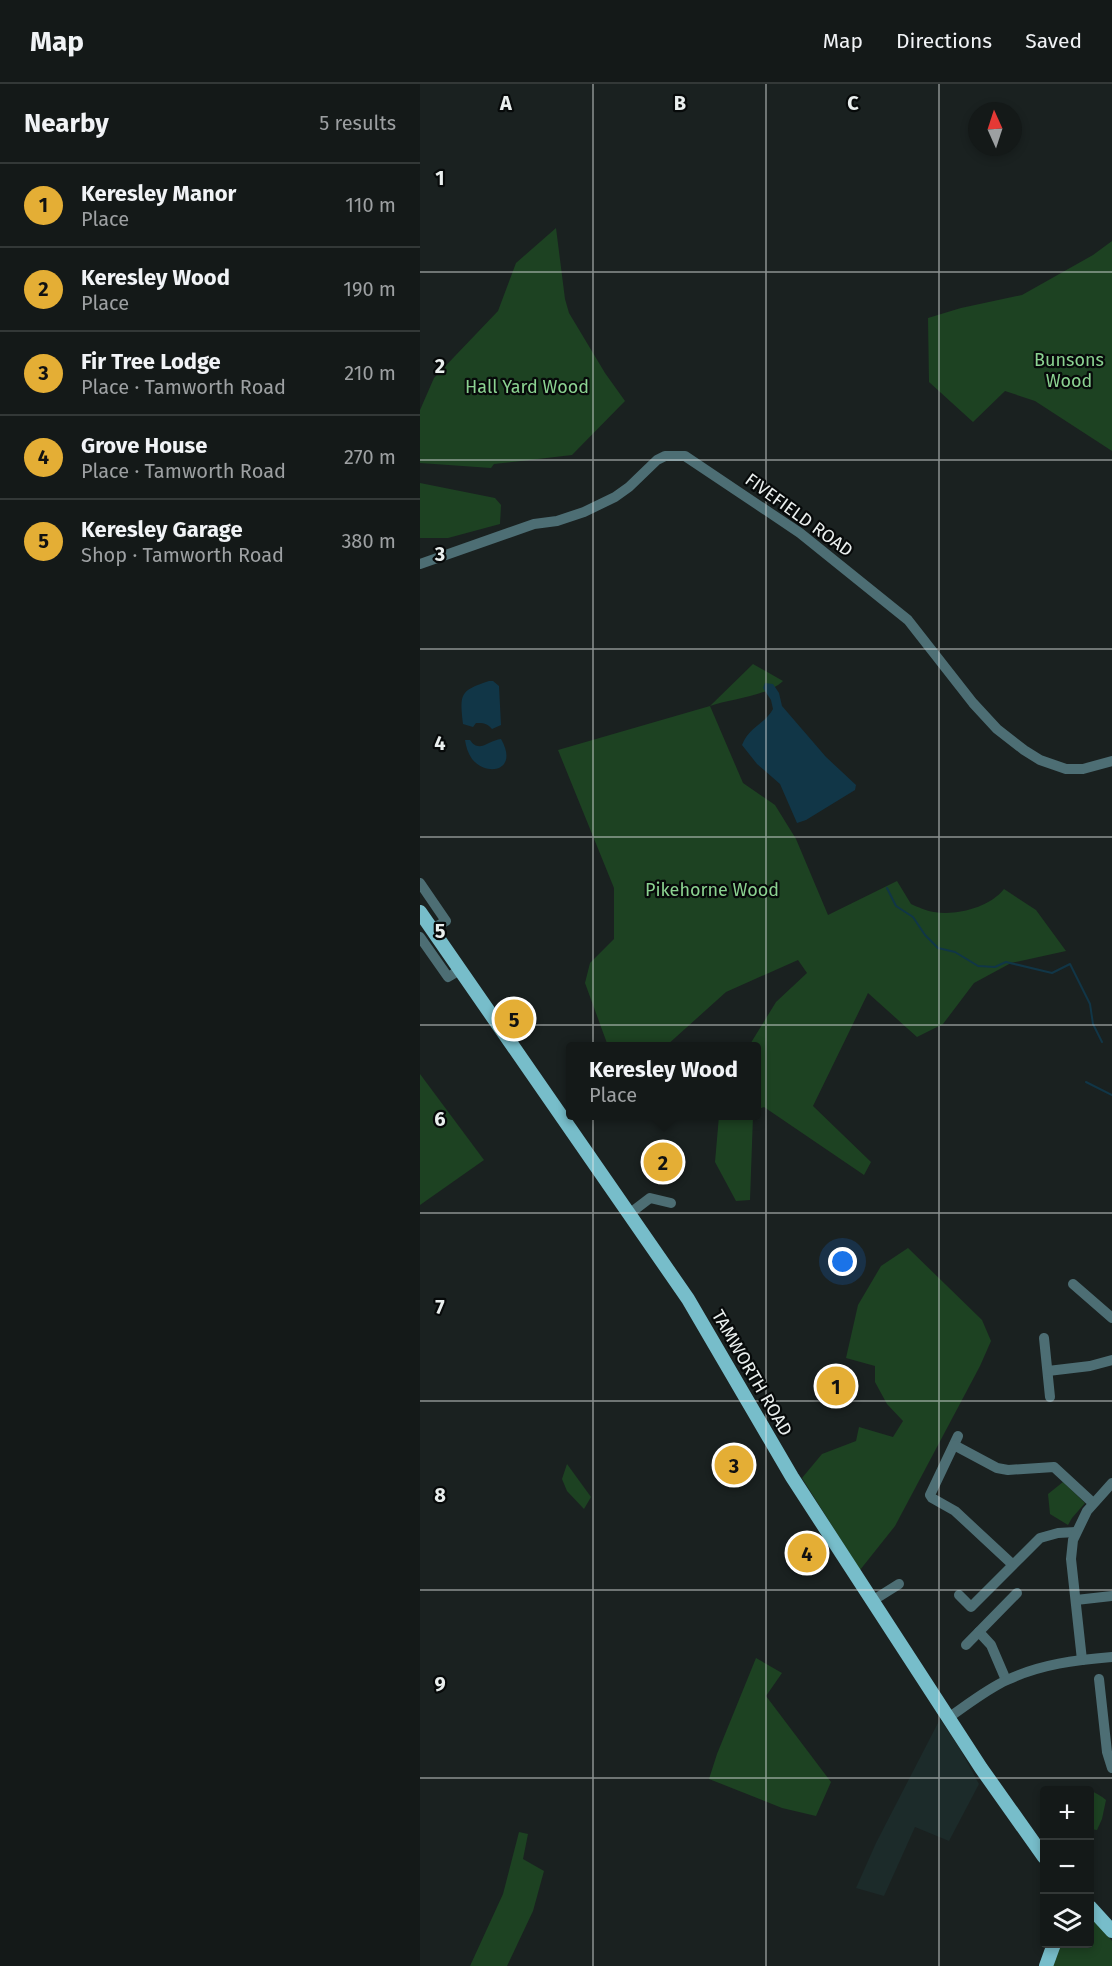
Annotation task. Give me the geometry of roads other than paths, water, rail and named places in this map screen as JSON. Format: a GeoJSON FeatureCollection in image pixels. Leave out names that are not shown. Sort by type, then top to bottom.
{"type":"FeatureCollection","features":[{"type":"Feature","properties":{"kind":"main road","name":"TAMWORTH ROAD"},"geometry":{"type":"LineString","coordinates":[[420,912],[688,1299],[792,1477],[981,1768],[1040,1851]]}},
{"type":"Feature","properties":{"kind":"main road"},"geometry":{"type":"LineString","coordinates":[[1094,1912],[1112,1931]]}},
{"type":"Feature","properties":{"kind":"main road"},"geometry":{"type":"LineString","coordinates":[[1046,1966],[1053,1948]]}},
{"type":"Feature","properties":{"kind":"street","name":"FIVEFIELD ROAD"},"geometry":{"type":"LineString","coordinates":[[420,564],[534,524],[584,512],[615,497],[657,460],[665,456],[685,456],[800,534],[908,620],[973,703],[997,729],[1024,750],[1040,760],[1066,769],[1083,769],[1112,761]]}},
{"type":"Feature","properties":{"kind":"street"},"geometry":{"type":"LineString","coordinates":[[420,883],[446,921],[432,929]]}},
{"type":"Feature","properties":{"kind":"street"},"geometry":{"type":"LineString","coordinates":[[420,937],[448,977],[460,970]]}},
{"type":"Feature","properties":{"kind":"street"},"geometry":{"type":"LineString","coordinates":[[629,1214],[650,1198],[671,1203]]}},
{"type":"Feature","properties":{"kind":"street"},"geometry":{"type":"LineString","coordinates":[[1073,1284],[1112,1318]]}},
{"type":"Feature","properties":{"kind":"street"},"geometry":{"type":"LineString","coordinates":[[1044,1338],[1050,1396]]}},
{"type":"Feature","properties":{"kind":"street"},"geometry":{"type":"LineString","coordinates":[[1048,1371],[1090,1366],[1112,1359]]}},
{"type":"Feature","properties":{"kind":"street"},"geometry":{"type":"LineString","coordinates":[[1012,1564],[955,1511],[932,1498],[931,1491],[956,1441],[997,1468],[1008,1470],[1054,1467],[1094,1503]]}},
{"type":"Feature","properties":{"kind":"street"},"geometry":{"type":"LineString","coordinates":[[1082,1660],[1071,1559],[1072,1540],[1083,1518],[1112,1483]]}},
{"type":"Feature","properties":{"kind":"street"},"geometry":{"type":"LineString","coordinates":[[958,1595],[971,1607],[1040,1538],[1058,1533],[1076,1532]]}},
{"type":"Feature","properties":{"kind":"street"},"geometry":{"type":"LineString","coordinates":[[872,1601],[899,1584]]}},
{"type":"Feature","properties":{"kind":"street"},"geometry":{"type":"LineString","coordinates":[[966,1645],[1017,1593]]}},
{"type":"Feature","properties":{"kind":"street"},"geometry":{"type":"LineString","coordinates":[[1076,1600],[1112,1596]]}},
{"type":"Feature","properties":{"kind":"street"},"geometry":{"type":"LineString","coordinates":[[979,1632],[991,1645],[1006,1680]]}},
{"type":"Feature","properties":{"kind":"street"},"geometry":{"type":"LineString","coordinates":[[948,1718],[1006,1680],[1058,1663],[1112,1657]]}},
{"type":"Feature","properties":{"kind":"street"},"geometry":{"type":"LineString","coordinates":[[1099,1679],[1108,1721],[1107,1752],[1112,1768]]}},
{"type":"Feature","properties":{"kind":"water"},"geometry":{"type":"Polygon","coordinates":[[[489,681],[499,686],[501,725],[492,729],[483,723],[476,723],[473,727],[463,724],[462,700],[464,695],[472,688],[489,681]]]}},
{"type":"Feature","properties":{"kind":"water"},"geometry":{"type":"Polygon","coordinates":[[[765,683],[773,684],[779,693],[782,706],[826,757],[856,785],[855,790],[806,820],[797,823],[780,784],[757,764],[742,745],[749,734],[773,709],[771,700],[763,688],[765,683]]]}},
{"type":"Feature","properties":{"kind":"water"},"geometry":{"type":"Polygon","coordinates":[[[501,739],[506,750],[506,758],[504,764],[493,769],[479,765],[472,759],[465,740],[481,746],[501,739]]]}},
{"type":"Feature","properties":{"kind":"waterway"},"geometry":{"type":"LineString","coordinates":[[887,888],[896,906],[913,917],[925,935],[938,948],[955,952],[978,966],[995,967],[1006,962],[1052,973],[1070,964],[1090,1004],[1093,1024],[1102,1042]]}},
{"type":"Feature","properties":{"kind":"waterway"},"geometry":{"type":"LineString","coordinates":[[1086,1082],[1112,1095]]}},
{"type":"Feature","properties":{"kind":"place","name":"Keresley Garage"},"geometry":{"type":"Point","coordinates":[514,1019]}},
{"type":"Feature","properties":{"kind":"place","name":"Keresley Wood"},"geometry":{"type":"Point","coordinates":[663,1162]}},
{"type":"Feature","properties":{"kind":"place","name":"Keresley Manor"},"geometry":{"type":"Point","coordinates":[836,1386]}},
{"type":"Feature","properties":{"kind":"place","name":"Fir Tree Lodge"},"geometry":{"type":"Point","coordinates":[734,1465]}},
{"type":"Feature","properties":{"kind":"place","name":"Grove House"},"geometry":{"type":"Point","coordinates":[807,1553]}},
{"type":"Feature","properties":{"kind":"park label","name":"Bunsons Wood"},"geometry":{"type":"Point","coordinates":[1069,370]}},
{"type":"Feature","properties":{"kind":"park label","name":"Hall Yard Wood"},"geometry":{"type":"Point","coordinates":[527,387]}},
{"type":"Feature","properties":{"kind":"park label","name":"Pikehorne Wood"},"geometry":{"type":"Point","coordinates":[712,890]}}]}
